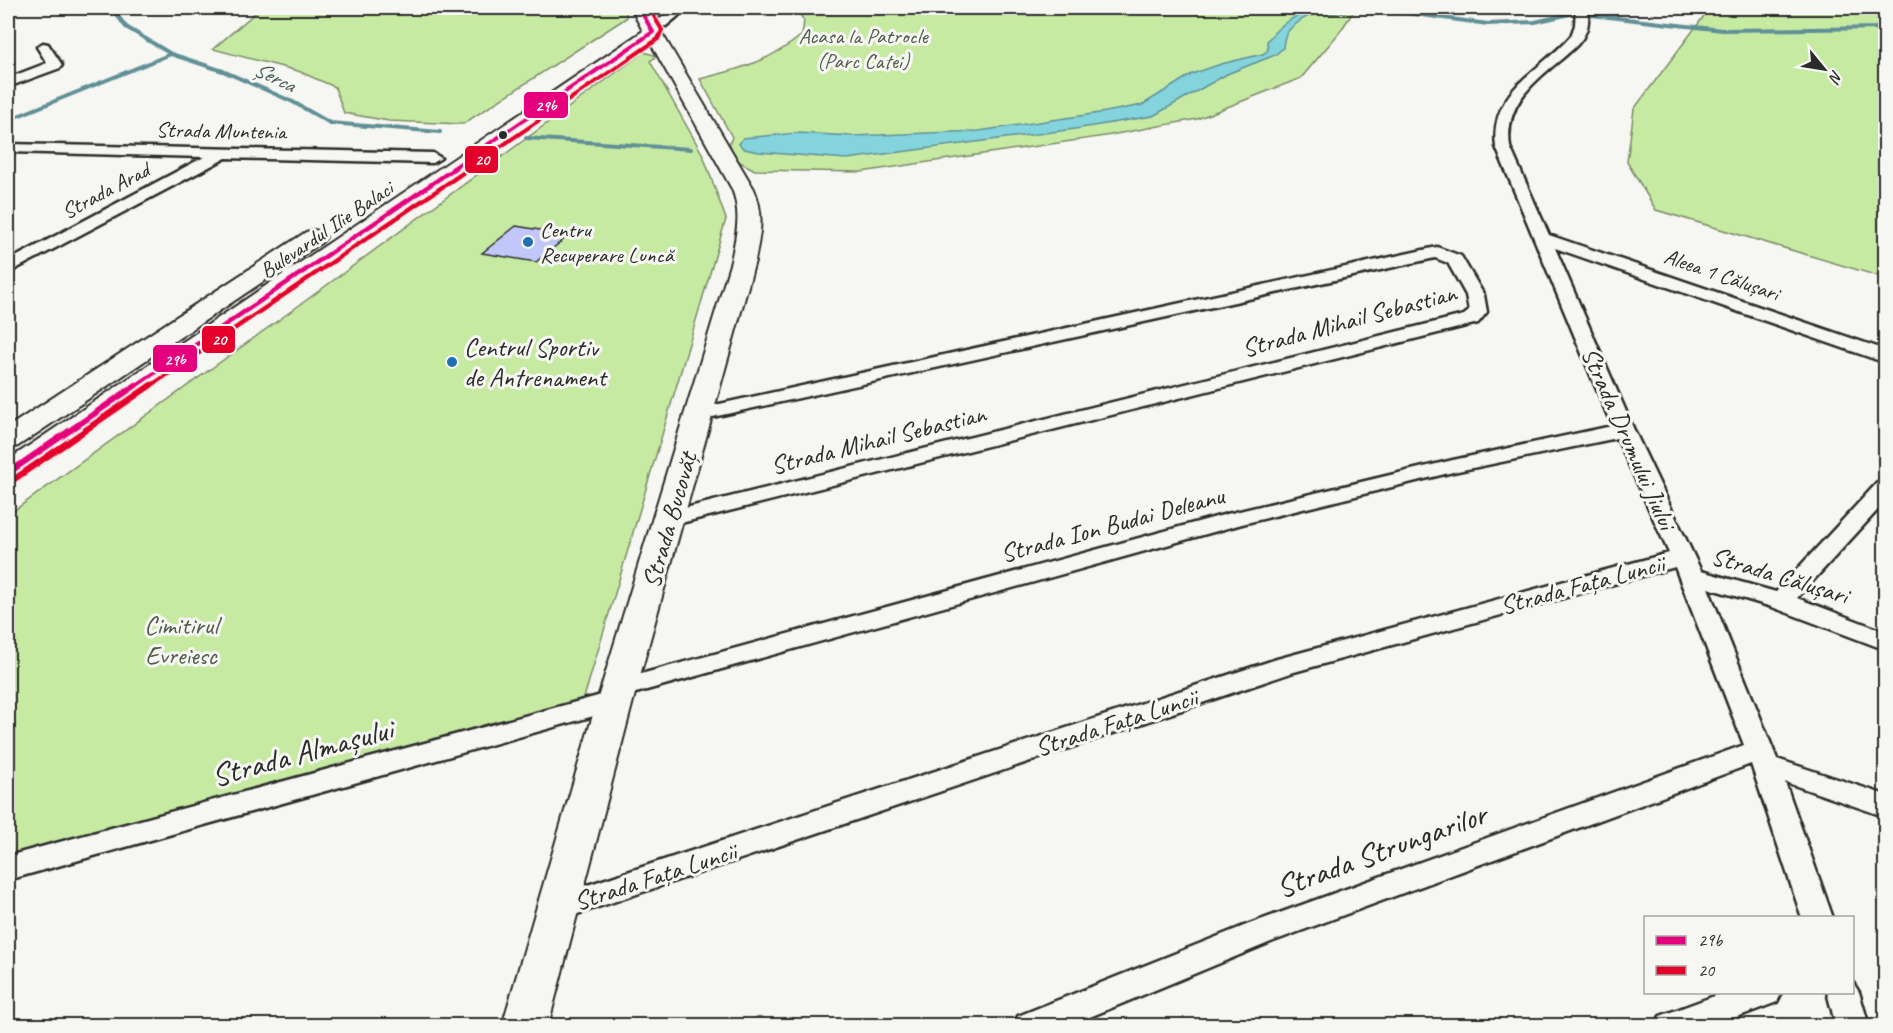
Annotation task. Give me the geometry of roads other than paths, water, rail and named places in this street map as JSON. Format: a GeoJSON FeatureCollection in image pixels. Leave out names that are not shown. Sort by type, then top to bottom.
{"type":"FeatureCollection","features":[{"type":"Feature","properties":{"kind":"main road","name":"Bulevardul Ilie Balaci"},"geometry":{"type":"LineString","coordinates":[[8,440],[433,158],[650,20]]}},
{"type":"Feature","properties":{"kind":"main road","name":"Bulevardul Ilie Balaci"},"geometry":{"type":"LineString","coordinates":[[8,472],[650,20]]}},
{"type":"Feature","properties":{"kind":"main road","name":"Strada Bucovăț"},"geometry":{"type":"LineString","coordinates":[[525,1026],[617,695],[743,261],[751,220],[749,204],[743,189],[650,20]]}},
{"type":"Feature","properties":{"kind":"street"},"geometry":{"type":"LineString","coordinates":[[650,20],[682,8]]}},
{"type":"Feature","properties":{"kind":"street","name":"Strada Drumului Jiului"},"geometry":{"type":"LineString","coordinates":[[1581,12],[1581,30],[1572,43],[1521,88],[1510,102],[1499,132],[1503,147],[1624,430],[1687,567],[1763,758],[1817,916]]}},
{"type":"Feature","properties":{"kind":"street"},"geometry":{"type":"LineString","coordinates":[[8,83],[55,65],[43,47]]}},
{"type":"Feature","properties":{"kind":"street","name":"Strada Muntenia"},"geometry":{"type":"LineString","coordinates":[[8,148],[433,158]]}},
{"type":"Feature","properties":{"kind":"street","name":"Strada Arad"},"geometry":{"type":"LineString","coordinates":[[8,267],[224,152]]}},
{"type":"Feature","properties":{"kind":"street","name":"Aleea 1 Călușari"},"geometry":{"type":"LineString","coordinates":[[1542,238],[1886,357]]}},
{"type":"Feature","properties":{"kind":"street","name":"Strada Mihail Sebastian"},"geometry":{"type":"LineString","coordinates":[[669,519],[1471,319],[1478,312],[1474,295],[1455,261],[1437,252],[699,414]]}},
{"type":"Feature","properties":{"kind":"street","name":"Strada Ion Budai Deleanu"},"geometry":{"type":"LineString","coordinates":[[617,695],[1235,519],[1453,466],[1624,430]]}},
{"type":"Feature","properties":{"kind":"street"},"geometry":{"type":"LineString","coordinates":[[1781,601],[1886,487]]}},
{"type":"Feature","properties":{"kind":"street","name":"Strada Călușari"},"geometry":{"type":"LineString","coordinates":[[1687,567],[1886,642]]}},
{"type":"Feature","properties":{"kind":"street","name":"Strada Fața Luncii"},"geometry":{"type":"LineString","coordinates":[[557,908],[1286,665],[1687,567]]}},
{"type":"Feature","properties":{"kind":"street","name":"Strada Almașului"},"geometry":{"type":"LineString","coordinates":[[8,868],[617,695]]}},
{"type":"Feature","properties":{"kind":"street"},"geometry":{"type":"LineString","coordinates":[[1763,758],[1886,806]]}},
{"type":"Feature","properties":{"kind":"street","name":"Strada Strungarilor"},"geometry":{"type":"LineString","coordinates":[[1030,1026],[1260,933],[1763,758]]}},
{"type":"Feature","properties":{"kind":"street"},"geometry":{"type":"LineString","coordinates":[[1672,1026],[1763,994]]}},
{"type":"Feature","properties":{"kind":"street"},"geometry":{"type":"LineString","coordinates":[[1843,994],[1853,1026]]}},
{"type":"Feature","properties":{"kind":"water"},"geometry":{"type":"Polygon","coordinates":[[[1326,8],[1351,10],[1311,15],[1288,32],[1283,48],[1275,55],[1227,74],[1153,116],[1075,129],[847,159],[759,152],[744,149],[739,144],[743,138],[797,133],[853,136],[979,131],[1142,105],[1192,74],[1263,54],[1268,50],[1267,41],[1286,22],[1308,12],[1326,8]]]}},
{"type":"Feature","properties":{"kind":"waterway","name":"Șerca"},"geometry":{"type":"LineString","coordinates":[[112,8],[126,27],[171,54]]}},
{"type":"Feature","properties":{"kind":"waterway"},"geometry":{"type":"LineString","coordinates":[[1351,10],[1399,12],[1488,24],[1535,22],[1570,14]]}},
{"type":"Feature","properties":{"kind":"waterway"},"geometry":{"type":"LineString","coordinates":[[1591,15],[1722,30],[1886,28]]}},
{"type":"Feature","properties":{"kind":"waterway"},"geometry":{"type":"LineString","coordinates":[[8,120],[171,54]]}},
{"type":"Feature","properties":{"kind":"waterway","name":"Șerca"},"geometry":{"type":"LineString","coordinates":[[171,54],[223,71],[293,102],[330,123],[440,132]]}},
{"type":"Feature","properties":{"kind":"waterway","name":"Șerca"},"geometry":{"type":"LineString","coordinates":[[526,138],[691,149]]}},
{"type":"Feature","properties":{"kind":"place","name":"Centru Recuperare Luncă"},"geometry":{"type":"Point","coordinates":[528,242]}},
{"type":"Feature","properties":{"kind":"place","name":"Centrul Sportiv de Antrenament"},"geometry":{"type":"Point","coordinates":[452,362]}},
{"type":"Feature","properties":{"kind":"park label","name":"Acasa la Patrocle (Parc Catei)"},"geometry":{"type":"Point","coordinates":[863,48]}},
{"type":"Feature","properties":{"kind":"park label","name":"Cimitirul Evreiesc"},"geometry":{"type":"Point","coordinates":[181,640]}}]}
